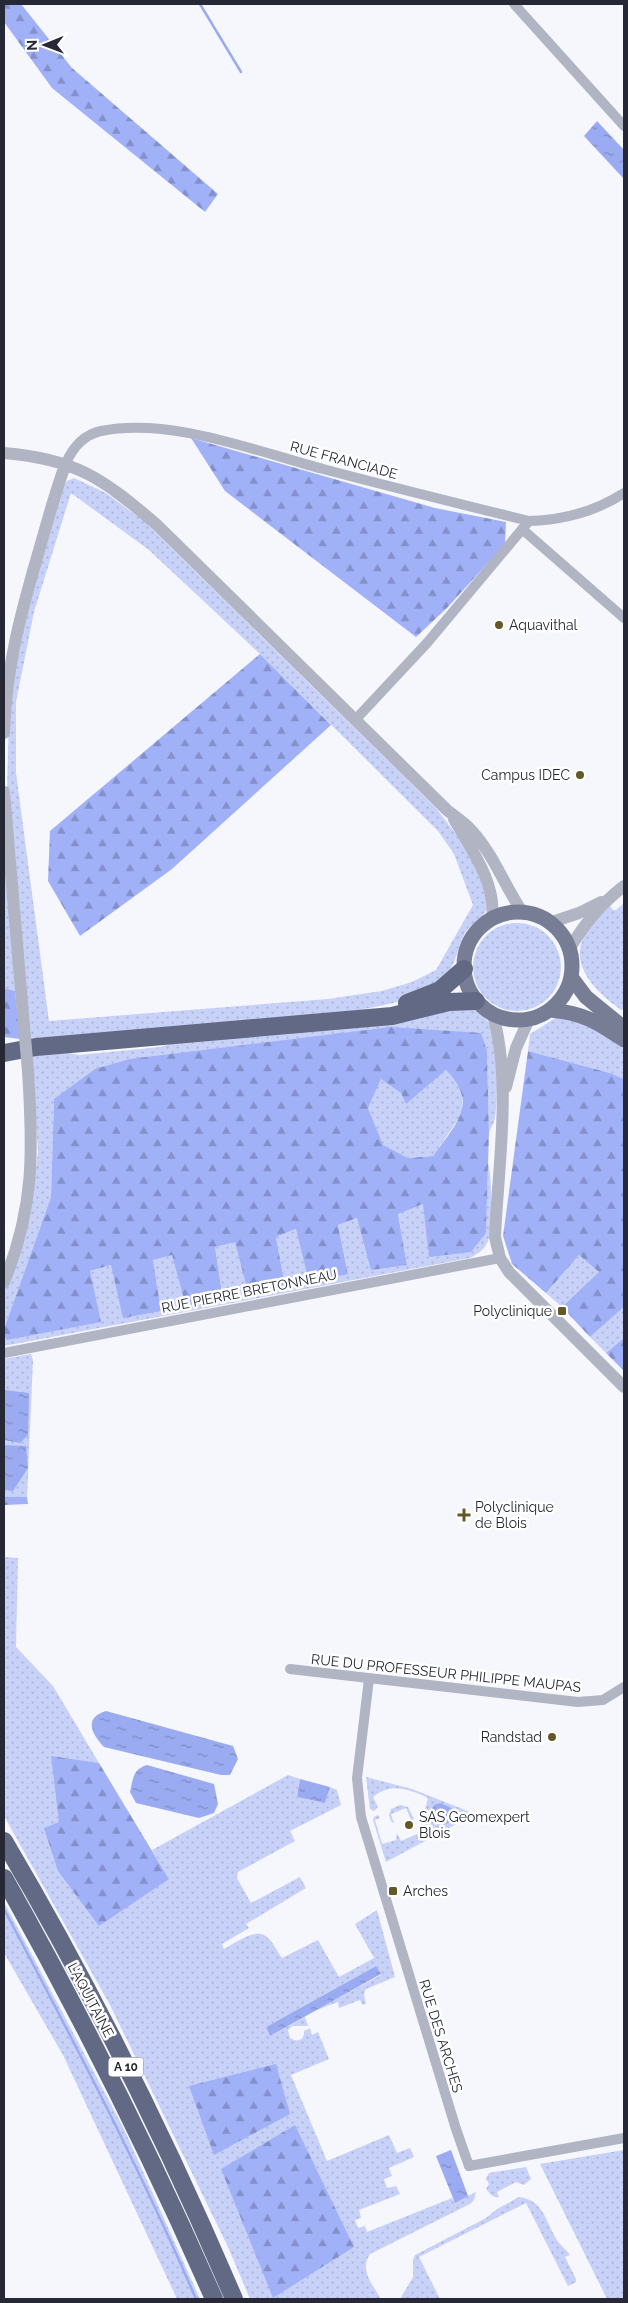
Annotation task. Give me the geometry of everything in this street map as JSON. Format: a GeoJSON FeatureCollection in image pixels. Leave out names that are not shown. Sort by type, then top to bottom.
{"type":"FeatureCollection","features":[{"type":"Feature","properties":{"kind":"highway"},"geometry":{"type":"LineString","coordinates":[[357,1018],[440,990],[464,969]]}},
{"type":"Feature","properties":{"kind":"highway"},"geometry":{"type":"LineString","coordinates":[[4,1053],[36,1047],[392,1016],[459,1000],[476,1001]]}},
{"type":"Feature","properties":{"kind":"highway"},"geometry":{"type":"LineString","coordinates":[[4,1043],[36,1047]]}},
{"type":"Feature","properties":{"kind":"highway","name":"L'AQUITAINE"},"geometry":{"type":"LineString","coordinates":[[4,1841],[115,2045],[175,2166],[234,2299]]}},
{"type":"Feature","properties":{"kind":"highway","name":"L'AQUITAINE"},"geometry":{"type":"LineString","coordinates":[[4,1878],[57,1974],[127,2110],[214,2299]]}},
{"type":"Feature","properties":{"kind":"main road"},"geometry":{"type":"LineString","coordinates":[[507,913],[523,913],[537,916],[558,930],[569,950],[572,964],[571,977],[563,995],[550,1010],[529,1019],[505,1019],[493,1015],[476,1001],[470,991],[464,969],[465,954],[471,940],[480,928],[492,919],[507,913]]}},
{"type":"Feature","properties":{"kind":"main road"},"geometry":{"type":"LineString","coordinates":[[571,977],[586,997],[624,1028]]}},
{"type":"Feature","properties":{"kind":"main road"},"geometry":{"type":"LineString","coordinates":[[550,1010],[571,1012],[585,1016],[624,1040]]}},
{"type":"Feature","properties":{"kind":"street"},"geometry":{"type":"LineString","coordinates":[[514,4],[624,126]]}},
{"type":"Feature","properties":{"kind":"street","name":"RUE FRANCIADE"},"geometry":{"type":"LineString","coordinates":[[66,463],[70,454],[87,435],[100,431],[141,428],[185,432],[529,521],[576,515],[593,510],[624,493]]}},
{"type":"Feature","properties":{"kind":"street"},"geometry":{"type":"LineString","coordinates":[[4,453],[28,455],[66,463],[97,478],[156,524],[448,811],[472,830],[484,846],[523,913]]}},
{"type":"Feature","properties":{"kind":"street"},"geometry":{"type":"LineString","coordinates":[[4,732],[7,684],[13,647],[52,505],[66,463]]}},
{"type":"Feature","properties":{"kind":"street"},"geometry":{"type":"LineString","coordinates":[[356,719],[427,642],[529,521]]}},
{"type":"Feature","properties":{"kind":"street"},"geometry":{"type":"LineString","coordinates":[[522,529],[624,618]]}},
{"type":"Feature","properties":{"kind":"street"},"geometry":{"type":"LineString","coordinates":[[4,792],[28,1071],[32,1149],[29,1194],[21,1233],[4,1282]]}},
{"type":"Feature","properties":{"kind":"street"},"geometry":{"type":"LineString","coordinates":[[448,811],[472,852],[491,893],[493,905],[492,919]]}},
{"type":"Feature","properties":{"kind":"street"},"geometry":{"type":"LineString","coordinates":[[569,950],[578,933],[610,897],[624,886]]}},
{"type":"Feature","properties":{"kind":"street"},"geometry":{"type":"LineString","coordinates":[[549,923],[579,913],[610,897]]}},
{"type":"Feature","properties":{"kind":"street"},"geometry":{"type":"LineString","coordinates":[[493,1015],[500,1046],[503,1099],[495,1237],[500,1258],[509,1272],[624,1387]]}},
{"type":"Feature","properties":{"kind":"street"},"geometry":{"type":"LineString","coordinates":[[503,1099],[516,1048],[529,1019]]}},
{"type":"Feature","properties":{"kind":"street","name":"RUE PIERRE BRETONNEAU"},"geometry":{"type":"LineString","coordinates":[[4,1353],[500,1258]]}},
{"type":"Feature","properties":{"kind":"street","name":"RUE DU PROFESSEUR PHILIPPE MAUPAS"},"geometry":{"type":"LineString","coordinates":[[290,1669],[578,1702],[603,1700],[624,1687]]}},
{"type":"Feature","properties":{"kind":"street","name":"RUE DES ARCHES"},"geometry":{"type":"LineString","coordinates":[[369,1678],[357,1790],[361,1816],[456,2129],[469,2166],[624,2138]]}},
{"type":"Feature","properties":{"kind":"shaded area"},"geometry":{"type":"Polygon","coordinates":[[[74,478],[106,493],[145,522],[436,808],[468,850],[490,902],[481,918],[464,935],[450,970],[433,987],[409,998],[360,1010],[54,1039],[30,1039],[7,792],[9,717],[13,662],[61,490],[67,481],[74,478]],[[71,493],[34,612],[16,702],[16,773],[49,1021],[328,999],[382,991],[412,982],[436,970],[473,905],[454,854],[438,831],[260,654],[149,550],[71,493]]]}},
{"type":"Feature","properties":{"kind":"shaded area"},"geometry":{"type":"Polygon","coordinates":[[[4,844],[15,991],[4,988],[4,844]]]}},
{"type":"Feature","properties":{"kind":"shaded area"},"geometry":{"type":"Polygon","coordinates":[[[624,903],[624,1009],[621,1010],[603,996],[588,979],[580,959],[580,948],[586,932],[592,924],[610,906],[613,910],[616,910],[624,903]]]}},
{"type":"Feature","properties":{"kind":"shaded area"},"geometry":{"type":"Polygon","coordinates":[[[517,923],[534,926],[548,936],[558,950],[561,967],[558,984],[548,998],[534,1008],[517,1011],[500,1008],[486,998],[476,984],[473,967],[476,950],[486,936],[500,926],[517,923]]]}},
{"type":"Feature","properties":{"kind":"shaded area"},"geometry":{"type":"Polygon","coordinates":[[[460,1005],[475,1010],[483,1016],[490,1024],[494,1037],[497,1099],[495,1118],[489,1132],[487,1051],[54,1099],[51,1197],[4,1329],[4,1289],[16,1262],[32,1201],[38,1152],[31,1054],[58,1051],[79,1055],[160,1047],[185,1039],[460,1005]]]}},
{"type":"Feature","properties":{"kind":"shaded area"},"geometry":{"type":"Polygon","coordinates":[[[557,1017],[579,1022],[608,1033],[624,1050],[624,1079],[610,1073],[528,1051],[530,1034],[557,1017]]]}},
{"type":"Feature","properties":{"kind":"shaded area"},"geometry":{"type":"Polygon","coordinates":[[[447,1070],[462,1089],[462,1114],[433,1156],[408,1158],[382,1145],[368,1108],[381,1078],[402,1093],[447,1070]]]}},
{"type":"Feature","properties":{"kind":"shaded area"},"geometry":{"type":"Polygon","coordinates":[[[488,1163],[491,1189],[490,1232],[488,1242],[484,1248],[470,1258],[4,1346],[4,1336],[8,1340],[90,1271],[111,1265],[161,1311],[153,1260],[172,1254],[223,1298],[215,1247],[235,1241],[285,1286],[276,1237],[297,1229],[348,1273],[338,1225],[357,1218],[407,1265],[398,1213],[423,1204],[486,1232],[488,1163]]]}},
{"type":"Feature","properties":{"kind":"shaded area"},"geometry":{"type":"Polygon","coordinates":[[[579,1255],[600,1272],[562,1307],[546,1293],[579,1255]]]}},
{"type":"Feature","properties":{"kind":"shaded area"},"geometry":{"type":"Polygon","coordinates":[[[624,1307],[624,1338],[606,1353],[590,1337],[624,1307]]]}},
{"type":"Feature","properties":{"kind":"shaded area"},"geometry":{"type":"Polygon","coordinates":[[[31,1354],[33,1360],[27,1497],[4,1497],[4,1359],[31,1354]]]}},
{"type":"Feature","properties":{"kind":"shaded area"},"geometry":{"type":"Polygon","coordinates":[[[4,1557],[18,1558],[16,1647],[53,1686],[99,1763],[51,1757],[169,1879],[152,1850],[288,1775],[300,1779],[297,1797],[325,1803],[330,1787],[337,1790],[341,1805],[290,1831],[295,1841],[238,1872],[237,1878],[251,1903],[300,1877],[306,1888],[246,1924],[249,1928],[222,1944],[224,1949],[246,1937],[258,1934],[263,1935],[272,1942],[282,1958],[318,1940],[339,1977],[374,1958],[355,1924],[377,1910],[395,1977],[366,1989],[364,1994],[366,2004],[363,2005],[360,2000],[339,2008],[338,2002],[314,2011],[381,1975],[376,1966],[266,2027],[270,2036],[305,2017],[308,2026],[292,2026],[288,2030],[290,2038],[300,2040],[303,2037],[304,2031],[310,2028],[312,2035],[318,2032],[329,2059],[291,2075],[327,2161],[389,2135],[397,2153],[410,2148],[414,2157],[389,2168],[392,2176],[384,2179],[387,2188],[396,2186],[400,2194],[359,2210],[361,2218],[355,2220],[358,2228],[365,2226],[367,2232],[452,2198],[455,2202],[476,2192],[474,2200],[470,2204],[370,2254],[366,2266],[368,2277],[381,2299],[250,2299],[228,2247],[110,2005],[4,1816],[4,1557]]]}},
{"type":"Feature","properties":{"kind":"shaded area"},"geometry":{"type":"Polygon","coordinates":[[[366,1777],[412,1789],[475,1814],[386,1862],[373,1820],[374,1817],[378,1815],[380,1818],[375,1820],[382,1844],[396,1840],[397,1833],[401,1841],[424,1831],[420,1822],[423,1820],[421,1814],[425,1810],[428,1798],[400,1788],[393,1788],[380,1792],[373,1797],[378,1807],[374,1811],[370,1809],[366,1777]]]}},
{"type":"Feature","properties":{"kind":"shaded area"},"geometry":{"type":"Polygon","coordinates":[[[400,1805],[408,1807],[414,1819],[411,1820],[406,1808],[391,1814],[394,1823],[391,1821],[389,1815],[391,1809],[400,1805]]]}},
{"type":"Feature","properties":{"kind":"shaded area"},"geometry":{"type":"Polygon","coordinates":[[[4,1902],[124,2129],[200,2299],[177,2299],[63,2055],[4,1953],[4,1902]]]}},
{"type":"Feature","properties":{"kind":"shaded area"},"geometry":{"type":"Polygon","coordinates":[[[624,2150],[624,2299],[607,2299],[540,2164],[624,2150]]]}},
{"type":"Feature","properties":{"kind":"shaded area"},"geometry":{"type":"Polygon","coordinates":[[[526,2167],[531,2179],[524,2185],[516,2182],[497,2192],[499,2197],[493,2196],[486,2189],[489,2184],[487,2180],[485,2181],[489,2173],[526,2167]]]}},
{"type":"Feature","properties":{"kind":"shaded area"},"geometry":{"type":"Polygon","coordinates":[[[519,2197],[534,2202],[543,2212],[557,2240],[570,2255],[565,2257],[576,2282],[568,2286],[526,2203],[419,2257],[440,2299],[400,2299],[413,2277],[413,2260],[415,2255],[486,2218],[497,2209],[519,2197]]]}},
{"type":"Feature","properties":{"kind":"green space"},"geometry":{"type":"Polygon","coordinates":[[[4,4],[21,4],[72,68],[218,194],[205,212],[52,88],[4,22],[4,4]]]}},
{"type":"Feature","properties":{"kind":"green space"},"geometry":{"type":"Polygon","coordinates":[[[191,438],[435,508],[506,522],[505,544],[447,608],[416,637],[225,491],[191,438]]]}},
{"type":"Feature","properties":{"kind":"green space"},"geometry":{"type":"Polygon","coordinates":[[[260,654],[331,725],[172,869],[80,936],[48,881],[50,831],[260,654]]]}},
{"type":"Feature","properties":{"kind":"green space"},"geometry":{"type":"Polygon","coordinates":[[[4,988],[15,991],[20,1039],[4,1037],[4,988]]]}},
{"type":"Feature","properties":{"kind":"green space"},"geometry":{"type":"Polygon","coordinates":[[[391,1027],[481,1033],[487,1051],[489,1132],[486,1233],[471,1252],[429,1257],[423,1204],[398,1214],[407,1265],[371,1270],[357,1218],[338,1225],[348,1274],[309,1282],[296,1229],[276,1237],[285,1286],[248,1292],[235,1242],[215,1247],[223,1299],[186,1306],[172,1255],[153,1260],[161,1311],[123,1318],[111,1265],[90,1271],[101,1322],[7,1340],[4,1336],[4,1329],[51,1197],[54,1099],[95,1069],[130,1059],[391,1027]],[[446,1070],[406,1104],[401,1093],[381,1079],[368,1108],[383,1145],[408,1158],[433,1156],[461,1114],[463,1104],[456,1082],[446,1070]]]}},
{"type":"Feature","properties":{"kind":"green space"},"geometry":{"type":"Polygon","coordinates":[[[528,1051],[610,1073],[624,1079],[624,1307],[590,1337],[562,1307],[599,1272],[579,1255],[546,1293],[512,1264],[503,1236],[528,1051]]]}},
{"type":"Feature","properties":{"kind":"green space"},"geometry":{"type":"Polygon","coordinates":[[[624,1338],[624,1371],[606,1353],[624,1338]]]}},
{"type":"Feature","properties":{"kind":"green space"},"geometry":{"type":"Polygon","coordinates":[[[4,1497],[27,1497],[28,1504],[4,1505],[4,1497]]]}},
{"type":"Feature","properties":{"kind":"green space"},"geometry":{"type":"Polygon","coordinates":[[[51,1756],[99,1763],[169,1879],[99,1926],[58,1871],[44,1828],[59,1822],[51,1756]]]}},
{"type":"Feature","properties":{"kind":"green space"},"geometry":{"type":"Polygon","coordinates":[[[276,2064],[290,2114],[214,2155],[189,2086],[276,2064]]]}},
{"type":"Feature","properties":{"kind":"green space"},"geometry":{"type":"Polygon","coordinates":[[[295,2125],[354,2247],[273,2298],[221,2169],[295,2125]]]}},
{"type":"Feature","properties":{"kind":"water"},"geometry":{"type":"Polygon","coordinates":[[[597,121],[624,150],[624,179],[584,136],[597,121]]]}},
{"type":"Feature","properties":{"kind":"water"},"geometry":{"type":"Polygon","coordinates":[[[4,1390],[29,1393],[28,1435],[20,1443],[4,1440],[4,1390]]]}},
{"type":"Feature","properties":{"kind":"water"},"geometry":{"type":"Polygon","coordinates":[[[4,1445],[26,1446],[28,1468],[13,1491],[4,1490],[4,1445]]]}},
{"type":"Feature","properties":{"kind":"water"},"geometry":{"type":"Polygon","coordinates":[[[106,1711],[233,1746],[238,1759],[230,1775],[221,1775],[104,1747],[93,1732],[92,1722],[99,1714],[106,1711]]]}},
{"type":"Feature","properties":{"kind":"water"},"geometry":{"type":"Polygon","coordinates":[[[147,1765],[214,1784],[218,1804],[214,1813],[199,1818],[136,1803],[130,1792],[133,1779],[139,1769],[147,1765]]]}},
{"type":"Feature","properties":{"kind":"water"},"geometry":{"type":"Polygon","coordinates":[[[300,1779],[330,1787],[325,1803],[297,1797],[300,1779]]]}},
{"type":"Feature","properties":{"kind":"water"},"geometry":{"type":"Polygon","coordinates":[[[440,1803],[456,1810],[455,1820],[446,1824],[434,1821],[430,1812],[434,1805],[440,1803]]]}},
{"type":"Feature","properties":{"kind":"water"},"geometry":{"type":"Polygon","coordinates":[[[376,1966],[381,1974],[270,2036],[266,2027],[376,1966]]]}},
{"type":"Feature","properties":{"kind":"water"},"geometry":{"type":"Polygon","coordinates":[[[451,2150],[468,2196],[455,2203],[436,2156],[451,2150]]]}},
{"type":"Feature","properties":{"kind":"waterway"},"geometry":{"type":"LineString","coordinates":[[200,4],[241,72]]}},
{"type":"Feature","properties":{"kind":"waterway"},"geometry":{"type":"LineString","coordinates":[[4,1909],[80,2054],[128,2151],[196,2299]]}},
{"type":"Feature","properties":{"kind":"place","name":"Aquavithal"},"geometry":{"type":"Point","coordinates":[499,625]}},
{"type":"Feature","properties":{"kind":"place","name":"Campus IDEC"},"geometry":{"type":"Point","coordinates":[580,775]}},
{"type":"Feature","properties":{"kind":"place","name":"Polyclinique"},"geometry":{"type":"Point","coordinates":[562,1311]}},
{"type":"Feature","properties":{"kind":"place","name":"Polyclinique de Blois"},"geometry":{"type":"Point","coordinates":[464,1515]}},
{"type":"Feature","properties":{"kind":"place","name":"Randstad"},"geometry":{"type":"Point","coordinates":[552,1737]}},
{"type":"Feature","properties":{"kind":"place","name":"SAS Geomexpert Blois"},"geometry":{"type":"Point","coordinates":[409,1825]}},
{"type":"Feature","properties":{"kind":"place","name":"Arches"},"geometry":{"type":"Point","coordinates":[393,1891]}}]}
